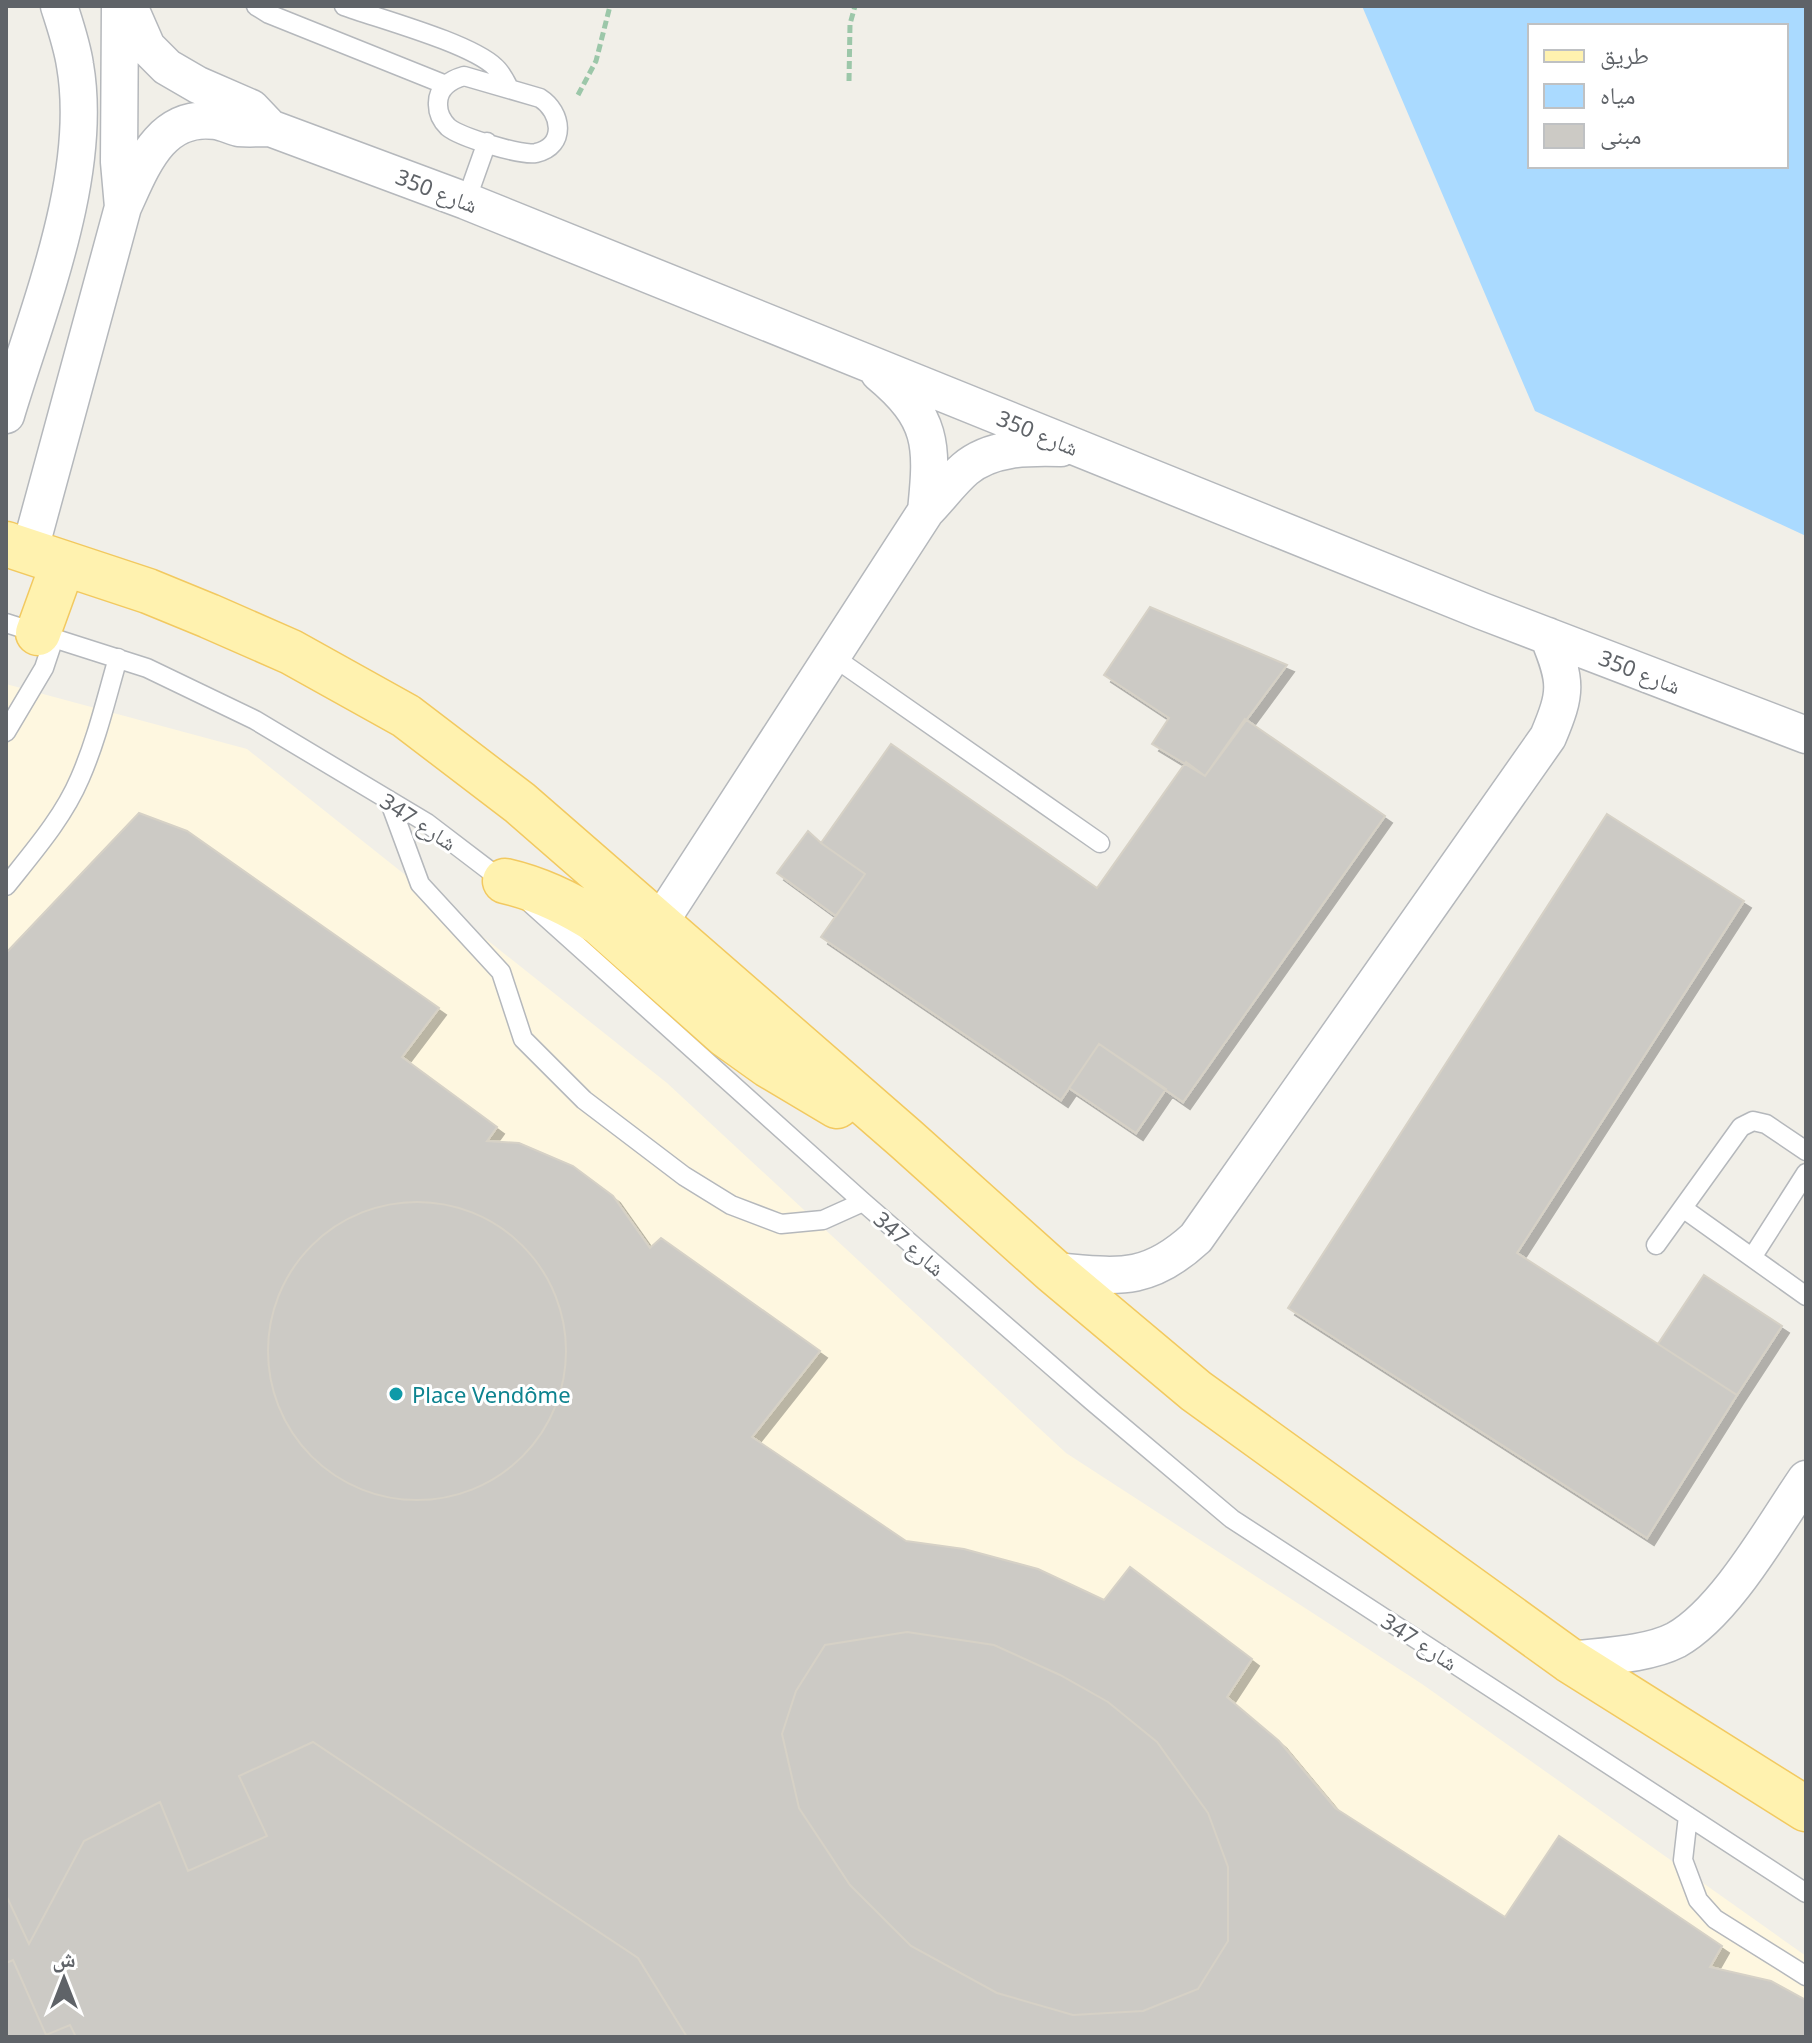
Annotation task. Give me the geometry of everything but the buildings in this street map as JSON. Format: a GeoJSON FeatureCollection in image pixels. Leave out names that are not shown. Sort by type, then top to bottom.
{"type":"FeatureCollection","features":[{"type":"Feature","properties":{"kind":"main road"},"geometry":{"type":"LineString","coordinates":[[33,632],[33,554],[148,591],[291,652],[406,716],[520,803],[1053,1271],[1196,1391],[1569,1660],[1806,1809]]}},
{"type":"Feature","properties":{"kind":"main road"},"geometry":{"type":"LineString","coordinates":[[505,881],[530,887],[578,908],[600,923],[726,1035],[768,1065],[859,1117],[906,1139]]}},
{"type":"Feature","properties":{"kind":"street"},"geometry":{"type":"LineString","coordinates":[[6,415],[70,202],[79,124],[75,65],[59,6]]}},
{"type":"Feature","properties":{"kind":"street"},"geometry":{"type":"LineString","coordinates":[[120,6],[119,162],[123,207]]}},
{"type":"Feature","properties":{"kind":"street"},"geometry":{"type":"LineString","coordinates":[[129,6],[147,47],[167,67],[198,85],[251,108],[270,128]]}},
{"type":"Feature","properties":{"kind":"street"},"geometry":{"type":"LineString","coordinates":[[33,554],[123,207],[152,147],[172,128],[194,121],[214,121],[238,128],[270,128]]}},
{"type":"Feature","properties":{"kind":"street","name":"شارع 350"},"geometry":{"type":"LineString","coordinates":[[270,128],[466,201],[1482,611],[1806,735]]}},
{"type":"Feature","properties":{"kind":"street"},"geometry":{"type":"LineString","coordinates":[[862,359],[904,394],[925,428],[931,463],[926,511]]}},
{"type":"Feature","properties":{"kind":"street"},"geometry":{"type":"LineString","coordinates":[[658,925],[926,511],[965,468],[991,454],[1024,447],[1076,448]]}},
{"type":"Feature","properties":{"kind":"street"},"geometry":{"type":"LineString","coordinates":[[1053,1271],[1130,1274],[1157,1268],[1174,1258],[1196,1238],[1548,737],[1563,701],[1563,680],[1548,636]]}},
{"type":"Feature","properties":{"kind":"street"},"geometry":{"type":"LineString","coordinates":[[1569,1660],[1629,1653],[1674,1641],[1702,1623],[1728,1593],[1806,1479]]}},
{"type":"Feature","properties":{"kind":"lane"},"geometry":{"type":"LineString","coordinates":[[256,6],[446,85]]}},
{"type":"Feature","properties":{"kind":"lane"},"geometry":{"type":"LineString","coordinates":[[344,6],[448,42],[484,58],[501,73],[509,88]]}},
{"type":"Feature","properties":{"kind":"lane"},"geometry":{"type":"LineString","coordinates":[[464,76],[509,88],[551,105],[557,116],[558,129],[554,141],[544,150],[532,154],[519,152],[456,132],[445,125],[439,113],[437,100],[442,88],[452,80],[464,76]]}},
{"type":"Feature","properties":{"kind":"lane"},"geometry":{"type":"LineString","coordinates":[[466,201],[487,142]]}},
{"type":"Feature","properties":{"kind":"lane"},"geometry":{"type":"LineString","coordinates":[[6,732],[44,668],[33,632]]}},
{"type":"Feature","properties":{"kind":"lane","name":"شارع 347"},"geometry":{"type":"LineString","coordinates":[[33,632],[147,668],[255,720],[427,823],[505,881],[863,1202],[1232,1519],[1806,1893]]}},
{"type":"Feature","properties":{"kind":"lane"},"geometry":{"type":"LineString","coordinates":[[832,656],[1100,843]]}},
{"type":"Feature","properties":{"kind":"lane"},"geometry":{"type":"LineString","coordinates":[[6,886],[51,828],[79,780],[97,735],[118,658]]}},
{"type":"Feature","properties":{"kind":"lane"},"geometry":{"type":"LineString","coordinates":[[389,800],[420,884],[501,972],[523,1039],[584,1100],[684,1176],[731,1205],[781,1224],[823,1220],[863,1202]]}},
{"type":"Feature","properties":{"kind":"lane"},"geometry":{"type":"LineString","coordinates":[[1656,1245],[1741,1127],[1753,1121],[1766,1124],[1806,1151]]}},
{"type":"Feature","properties":{"kind":"lane"},"geometry":{"type":"LineString","coordinates":[[1753,1256],[1806,1173]]}},
{"type":"Feature","properties":{"kind":"lane"},"geometry":{"type":"LineString","coordinates":[[1684,1209],[1806,1296]]}},
{"type":"Feature","properties":{"kind":"lane"},"geometry":{"type":"LineString","coordinates":[[1688,1816],[1683,1860],[1698,1900],[1715,1919],[1806,1976]]}},
{"type":"Feature","properties":{"kind":"path"},"geometry":{"type":"LineString","coordinates":[[557,116],[578,94],[596,61],[610,6]]}},
{"type":"Feature","properties":{"kind":"path"},"geometry":{"type":"LineString","coordinates":[[849,81],[850,24],[855,6]]}},
{"type":"Feature","properties":{"kind":"shaded area","name":"Place Vendôme"},"geometry":{"type":"Polygon","coordinates":[[[6,684],[247,749],[667,1083],[1066,1453],[1422,1684],[1806,1956],[1806,2037],[6,2037],[6,684]]]}},
{"type":"Feature","properties":{"kind":"water"},"geometry":{"type":"Polygon","coordinates":[[[1362,6],[1806,6],[1806,536],[1535,411],[1362,6]]]}},
{"type":"Feature","properties":{"kind":"place","name":"Place Vendôme"},"geometry":{"type":"Point","coordinates":[396,1394]}}]}
